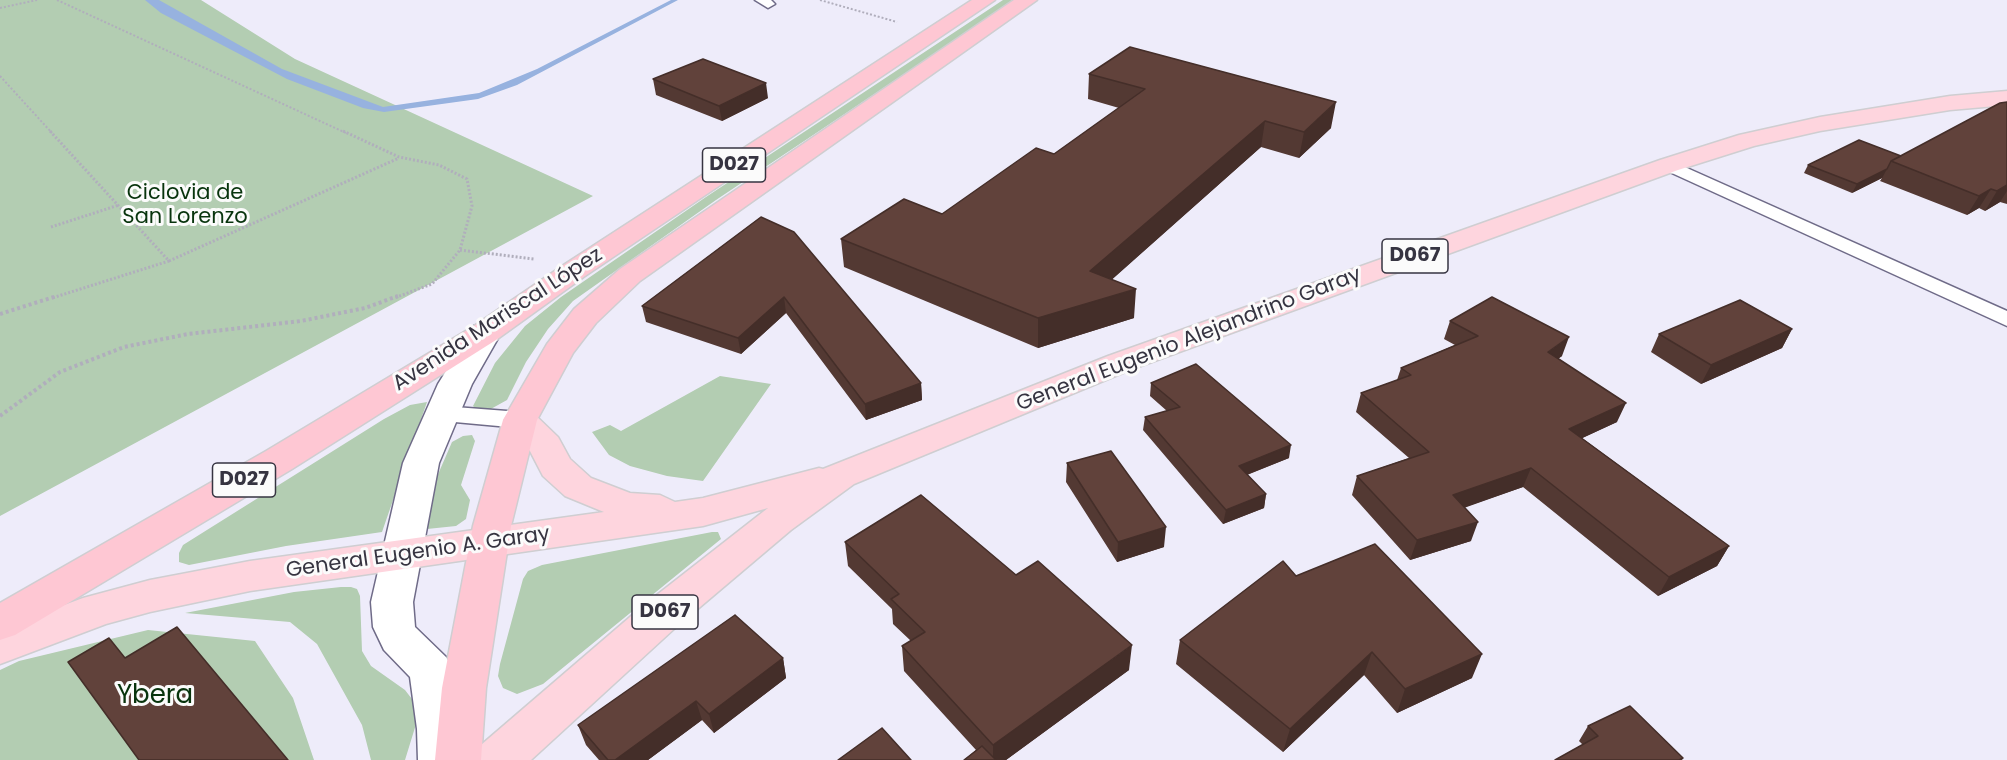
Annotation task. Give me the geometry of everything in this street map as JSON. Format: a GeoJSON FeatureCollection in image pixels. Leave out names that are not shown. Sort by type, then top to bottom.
{"type":"FeatureCollection","features":[{"type":"Feature","properties":{"kind":"highway","name":"Avenida Mariscal López"},"geometry":{"type":"LineString","coordinates":[[0,623],[279,460],[485,333],[575,270],[985,0]]}},
{"type":"Feature","properties":{"kind":"highway","name":"Avenida Mariscal López"},"geometry":{"type":"LineString","coordinates":[[490,543],[520,420],[558,351],[585,316],[630,275],[1027,0]]}},
{"type":"Feature","properties":{"kind":"highway","name":"D027"},"geometry":{"type":"LineString","coordinates":[[458,760],[464,688],[490,543]]}},
{"type":"Feature","properties":{"kind":"main road","name":"General Eugenio Alejandrino Garay"},"geometry":{"type":"LineString","coordinates":[[498,760],[659,617],[778,520],[841,475],[1119,363],[1669,165],[1748,141],[1820,124],[1950,103],[2007,98]]}},
{"type":"Feature","properties":{"kind":"main road"},"geometry":{"type":"LineString","coordinates":[[520,420],[545,445],[556,468],[578,487],[626,506],[704,512]]}},
{"type":"Feature","properties":{"kind":"main road","name":"General Eugenio A. Garay"},"geometry":{"type":"LineString","coordinates":[[0,647],[98,610],[150,596],[250,576],[704,512],[841,475]]}},
{"type":"Feature","properties":{"kind":"street"},"geometry":{"type":"LineString","coordinates":[[441,760],[439,719],[431,670],[406,648],[394,627],[392,602],[421,462],[455,384],[485,333]]}},
{"type":"Feature","properties":{"kind":"lane"},"geometry":{"type":"LineString","coordinates":[[1669,165],[2007,319]]}},
{"type":"Feature","properties":{"kind":"lane"},"geometry":{"type":"LineString","coordinates":[[442,414],[520,420]]}},
{"type":"Feature","properties":{"kind":"path"},"geometry":{"type":"LineString","coordinates":[[0,8],[37,0]]}},
{"type":"Feature","properties":{"kind":"path"},"geometry":{"type":"LineString","coordinates":[[0,416],[60,372],[124,347],[188,334],[301,321],[398,299],[432,284],[460,250],[472,206],[466,179],[439,165],[399,157],[57,0]]}},
{"type":"Feature","properties":{"kind":"path"},"geometry":{"type":"LineString","coordinates":[[820,0],[902,23]]}},
{"type":"Feature","properties":{"kind":"path"},"geometry":{"type":"LineString","coordinates":[[0,75],[169,261]]}},
{"type":"Feature","properties":{"kind":"path"},"geometry":{"type":"LineString","coordinates":[[0,314],[169,261],[399,157]]}},
{"type":"Feature","properties":{"kind":"path"},"geometry":{"type":"LineString","coordinates":[[51,227],[119,205]]}},
{"type":"Feature","properties":{"kind":"path"},"geometry":{"type":"LineString","coordinates":[[460,250],[526,257],[575,270]]}},
{"type":"Feature","properties":{"kind":"green space","name":"Ciclovia de San Lorenzo"},"geometry":{"type":"Polygon","coordinates":[[[0,0],[201,0],[295,59],[593,196],[0,516],[0,0]]]}},
{"type":"Feature","properties":{"kind":"green space"},"geometry":{"type":"Polygon","coordinates":[[[1003,0],[1015,0],[716,200],[573,301],[548,329],[526,362],[507,400],[489,410],[477,410],[473,406],[495,363],[525,326],[561,297],[706,197],[1003,0]]]}},
{"type":"Feature","properties":{"kind":"green space"},"geometry":{"type":"Polygon","coordinates":[[[720,376],[771,384],[703,481],[667,476],[630,466],[609,455],[592,432],[610,425],[621,431],[720,376]]]}},
{"type":"Feature","properties":{"kind":"green space"},"geometry":{"type":"Polygon","coordinates":[[[427,402],[382,532],[286,546],[189,565],[179,562],[179,553],[183,545],[384,419],[410,405],[427,402]]]}},
{"type":"Feature","properties":{"kind":"green space"},"geometry":{"type":"Polygon","coordinates":[[[472,435],[475,441],[461,485],[470,500],[466,519],[456,526],[427,529],[424,527],[436,479],[452,442],[463,436],[472,435]]]}},
{"type":"Feature","properties":{"kind":"green space"},"geometry":{"type":"Polygon","coordinates":[[[718,532],[721,539],[543,684],[517,694],[503,688],[498,676],[500,664],[523,579],[528,571],[542,565],[718,532]]]}},
{"type":"Feature","properties":{"kind":"green space"},"geometry":{"type":"Polygon","coordinates":[[[341,587],[357,589],[360,596],[362,651],[371,666],[405,690],[415,703],[417,721],[405,760],[371,760],[362,725],[317,644],[290,622],[185,613],[294,592],[341,587]]]}},
{"type":"Feature","properties":{"kind":"green space","name":"Ybera"},"geometry":{"type":"Polygon","coordinates":[[[148,630],[255,641],[293,698],[314,760],[0,760],[0,670],[19,661],[148,630]]]}},
{"type":"Feature","properties":{"kind":"water"},"geometry":{"type":"Polygon","coordinates":[[[145,0],[159,0],[282,69],[383,107],[479,93],[537,69],[671,0],[678,0],[517,85],[478,99],[384,112],[363,108],[287,79],[161,13],[145,0]]]}},
{"type":"Feature","properties":{"kind":"building"},"geometry":{"type":"Polygon","coordinates":[[[1130,47],[1336,102],[1304,132],[1265,121],[1090,271],[1136,289],[1038,318],[841,239],[904,199],[942,214],[1036,148],[1054,154],[1145,89],[1089,74],[1130,47]]]}},
{"type":"Feature","properties":{"kind":"building"},"geometry":{"type":"Polygon","coordinates":[[[703,59],[766,83],[719,106],[653,79],[703,59]]]}},
{"type":"Feature","properties":{"kind":"building"},"geometry":{"type":"Polygon","coordinates":[[[2007,102],[2007,185],[1997,191],[1991,189],[1979,196],[1891,161],[2000,103],[2007,102]]]}},
{"type":"Feature","properties":{"kind":"building"},"geometry":{"type":"Polygon","coordinates":[[[1859,140],[1901,156],[1891,161],[1887,169],[1857,184],[1808,165],[1859,140]]]}},
{"type":"Feature","properties":{"kind":"building"},"geometry":{"type":"Polygon","coordinates":[[[761,217],[794,232],[921,383],[865,404],[784,297],[738,338],[642,306],[761,217]]]}},
{"type":"Feature","properties":{"kind":"building"},"geometry":{"type":"Polygon","coordinates":[[[1492,297],[1569,337],[1548,352],[1626,403],[1569,429],[1729,546],[1669,577],[1531,468],[1453,495],[1478,522],[1417,540],[1357,476],[1429,452],[1361,393],[1411,375],[1401,368],[1478,336],[1450,321],[1492,297]]]}},
{"type":"Feature","properties":{"kind":"building"},"geometry":{"type":"Polygon","coordinates":[[[1740,300],[1792,329],[1711,365],[1659,334],[1740,300]]]}},
{"type":"Feature","properties":{"kind":"building"},"geometry":{"type":"Polygon","coordinates":[[[1196,364],[1291,445],[1239,466],[1266,494],[1226,510],[1145,417],[1180,407],[1151,383],[1196,364]]]}},
{"type":"Feature","properties":{"kind":"building"},"geometry":{"type":"Polygon","coordinates":[[[1111,451],[1166,527],[1118,542],[1067,463],[1111,451]]]}},
{"type":"Feature","properties":{"kind":"building"},"geometry":{"type":"Polygon","coordinates":[[[921,495],[1016,575],[1038,561],[1132,645],[993,745],[902,646],[925,632],[891,599],[899,594],[845,542],[921,495]]]}},
{"type":"Feature","properties":{"kind":"building"},"geometry":{"type":"Polygon","coordinates":[[[1375,544],[1482,654],[1405,689],[1372,652],[1290,729],[1180,640],[1283,561],[1296,576],[1375,544]]]}},
{"type":"Feature","properties":{"kind":"building"},"geometry":{"type":"Polygon","coordinates":[[[735,615],[783,658],[709,714],[696,701],[615,760],[608,760],[578,725],[735,615]]]}},
{"type":"Feature","properties":{"kind":"building"},"geometry":{"type":"Polygon","coordinates":[[[177,627],[288,760],[139,760],[68,662],[109,638],[125,658],[177,627]]]}},
{"type":"Feature","properties":{"kind":"building"},"geometry":{"type":"Polygon","coordinates":[[[1630,706],[1683,758],[1679,760],[1555,760],[1598,736],[1588,726],[1630,706]]]}},
{"type":"Feature","properties":{"kind":"building"},"geometry":{"type":"Polygon","coordinates":[[[882,728],[911,760],[838,760],[882,728]]]}},
{"type":"Feature","properties":{"kind":"building"},"geometry":{"type":"Polygon","coordinates":[[[982,746],[996,760],[964,760],[982,746]]]}}]}
